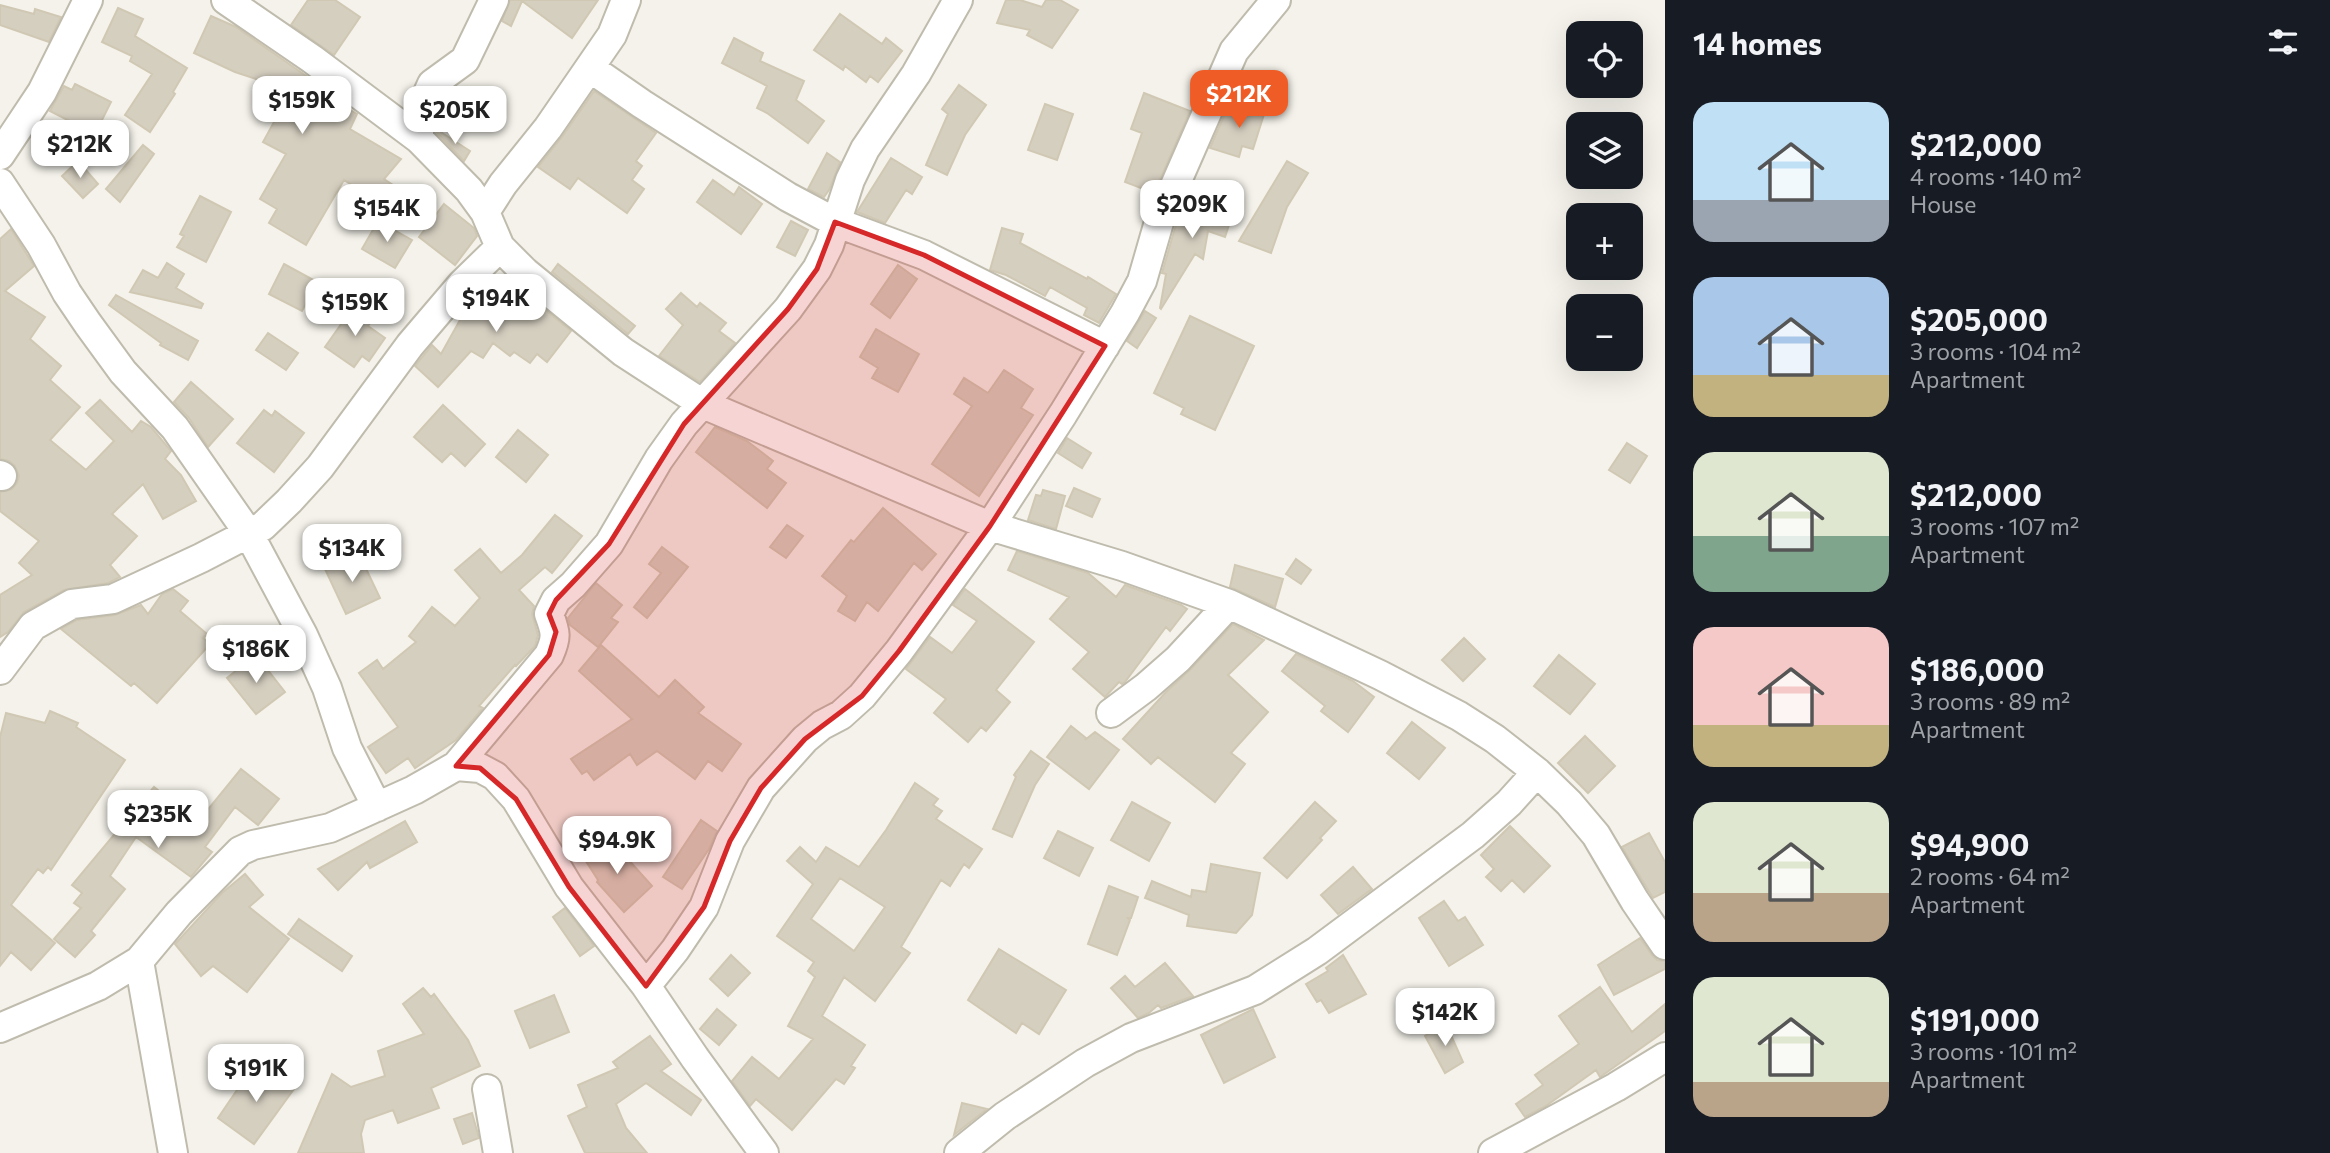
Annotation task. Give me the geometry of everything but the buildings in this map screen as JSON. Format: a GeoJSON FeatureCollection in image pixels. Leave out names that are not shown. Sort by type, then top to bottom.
{"type":"FeatureCollection","features":[{"type":"Feature","properties":{"kind":"street"},"geometry":{"type":"LineString","coordinates":[[0,155],[42,92],[88,0]]}},
{"type":"Feature","properties":{"kind":"street"},"geometry":{"type":"LineString","coordinates":[[226,0],[321,65],[419,139],[469,190],[485,212],[500,247],[560,302],[623,352],[703,404],[990,526],[1122,566],[1229,604],[1380,675],[1459,716],[1514,752],[1569,803],[1596,835],[1665,946]]}},
{"type":"Feature","properties":{"kind":"street"},"geometry":{"type":"LineString","coordinates":[[419,139],[419,113],[432,84],[465,60],[495,0]]}},
{"type":"Feature","properties":{"kind":"street"},"geometry":{"type":"LineString","coordinates":[[485,212],[612,35],[626,0]]}},
{"type":"Feature","properties":{"kind":"street"},"geometry":{"type":"LineString","coordinates":[[0,1028],[98,986],[139,961],[179,913],[240,851],[253,845],[330,828],[414,790],[456,766],[549,655],[556,632],[549,614],[556,600],[609,544],[659,459],[684,424],[788,309],[823,257],[850,180],[865,149],[916,74],[958,0]]}},
{"type":"Feature","properties":{"kind":"street"},"geometry":{"type":"LineString","coordinates":[[646,986],[704,907],[730,841],[761,788],[813,731],[841,715],[862,696],[899,651],[990,526],[1105,346],[1142,281],[1159,222],[1234,51],[1276,0]]}},
{"type":"Feature","properties":{"kind":"street"},"geometry":{"type":"LineString","coordinates":[[590,68],[788,197],[835,222],[924,255],[1105,346]]}},
{"type":"Feature","properties":{"kind":"street"},"geometry":{"type":"LineString","coordinates":[[4,201],[41,245],[67,293],[123,372],[175,428],[249,534],[303,635],[327,688],[347,748],[377,807]]}},
{"type":"Feature","properties":{"kind":"street"},"geometry":{"type":"LineString","coordinates":[[0,670],[33,626],[72,604],[113,599],[263,526],[320,467],[411,345],[462,284],[500,247]]}},
{"type":"Feature","properties":{"kind":"street"},"geometry":{"type":"LineString","coordinates":[[1111,713],[1178,659],[1229,604]]}},
{"type":"Feature","properties":{"kind":"street"},"geometry":{"type":"LineString","coordinates":[[456,766],[480,768],[495,776],[516,799],[569,887],[646,986],[764,1153]]}},
{"type":"Feature","properties":{"kind":"street"},"geometry":{"type":"LineString","coordinates":[[959,1153],[1005,1116],[1085,1063],[1131,1038],[1255,990],[1317,951],[1473,835],[1509,803],[1537,772]]}},
{"type":"Feature","properties":{"kind":"street"},"geometry":{"type":"LineString","coordinates":[[139,961],[173,1153]]}},
{"type":"Feature","properties":{"kind":"street"},"geometry":{"type":"LineString","coordinates":[[1493,1153],[1616,1087],[1665,1057]]}},
{"type":"Feature","properties":{"kind":"street"},"geometry":{"type":"LineString","coordinates":[[487,1089],[498,1153]]}},
{"type":"Feature","properties":{"kind":"highlighted area"},"geometry":{"type":"Polygon","coordinates":[[[835,222],[924,255],[1105,346],[990,526],[899,651],[862,696],[805,739],[761,788],[730,841],[704,907],[646,986],[569,887],[516,799],[480,768],[456,766],[549,655],[556,632],[549,614],[556,600],[609,544],[684,424],[788,309],[817,269],[835,222]]]}}]}
